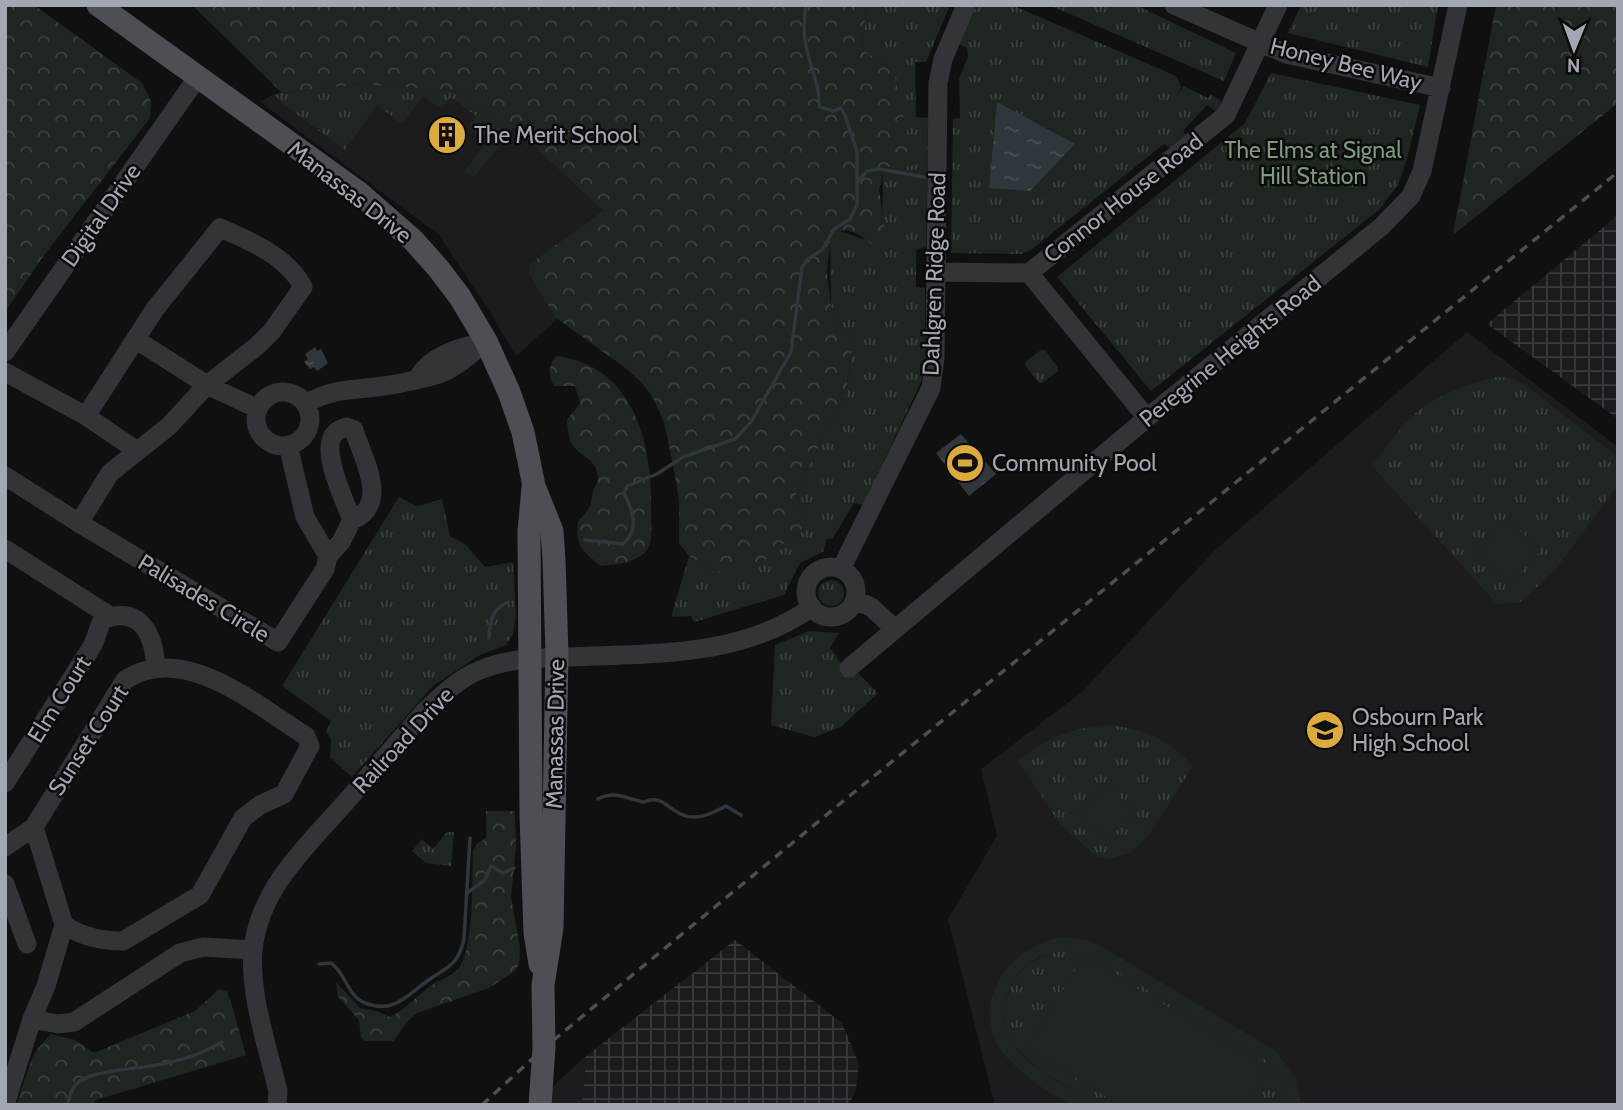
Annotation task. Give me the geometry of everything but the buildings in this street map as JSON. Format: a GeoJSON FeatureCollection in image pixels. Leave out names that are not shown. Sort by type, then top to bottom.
{"type":"FeatureCollection","features":[{"type":"Feature","properties":{"kind":"main road","name":"Manassas Drive"},"geometry":{"type":"LineString","coordinates":[[98,5],[358,192],[383,213],[438,268],[460,297],[486,341],[505,382],[523,432],[534,486],[552,531],[557,657],[552,928],[543,985]]}},
{"type":"Feature","properties":{"kind":"main road","name":"Manassas Drive"},"geometry":{"type":"LineString","coordinates":[[534,486],[529,531],[531,815],[535,933],[543,985],[543,1098]]}},
{"type":"Feature","properties":{"kind":"street","name":"Dahlgren Ridge Road"},"geometry":{"type":"LineString","coordinates":[[841,569],[931,388],[935,359],[939,76],[943,59],[966,5]]}},
{"type":"Feature","properties":{"kind":"street","name":"Honey Bee Way"},"geometry":{"type":"LineString","coordinates":[[1174,5],[1286,54],[1441,88]]}},
{"type":"Feature","properties":{"kind":"street","name":"Connor House Road"},"geometry":{"type":"LineString","coordinates":[[936,272],[1029,272],[1226,115],[1278,5]]}},
{"type":"Feature","properties":{"kind":"street","name":"Peregrine Heights Road"},"geometry":{"type":"LineString","coordinates":[[849,668],[1147,418],[1363,243],[1400,209],[1411,196],[1422,172],[1458,5]]}},
{"type":"Feature","properties":{"kind":"street","name":"Digital Drive"},"geometry":{"type":"LineString","coordinates":[[5,352],[197,78]]}},
{"type":"Feature","properties":{"kind":"street"},"geometry":{"type":"LineString","coordinates":[[79,523],[110,473],[169,426],[207,385],[272,331],[303,287],[298,277],[279,260],[247,239],[219,228],[155,309],[86,416]]}},
{"type":"Feature","properties":{"kind":"street"},"geometry":{"type":"LineString","coordinates":[[1029,272],[1147,418]]}},
{"type":"Feature","properties":{"kind":"street"},"geometry":{"type":"LineString","coordinates":[[135,339],[207,385],[258,409]]}},
{"type":"Feature","properties":{"kind":"street"},"geometry":{"type":"LineString","coordinates":[[306,404],[330,392],[434,376],[463,360],[486,341]]}},
{"type":"Feature","properties":{"kind":"street"},"geometry":{"type":"LineString","coordinates":[[5,372],[86,416],[136,450]]}},
{"type":"Feature","properties":{"kind":"street"},"geometry":{"type":"LineString","coordinates":[[277,392],[295,394],[306,404],[310,414],[308,431],[303,438],[280,446],[265,439],[257,425],[258,409],[262,402],[277,392]]}},
{"type":"Feature","properties":{"kind":"street"},"geometry":{"type":"LineString","coordinates":[[288,445],[305,517],[328,556]]}},
{"type":"Feature","properties":{"kind":"street","name":"Palisades Circle"},"geometry":{"type":"LineString","coordinates":[[5,476],[278,642],[325,569],[328,556],[341,542],[352,520]]}},
{"type":"Feature","properties":{"kind":"street"},"geometry":{"type":"LineString","coordinates":[[5,550],[110,617],[120,614],[135,618],[146,627],[152,641],[156,668]]}},
{"type":"Feature","properties":{"kind":"street"},"geometry":{"type":"LineString","coordinates":[[824,568],[841,569],[855,585],[855,600],[846,612],[836,616],[821,615],[812,607],[807,591],[812,576],[824,568]]}},
{"type":"Feature","properties":{"kind":"street"},"geometry":{"type":"LineString","coordinates":[[855,600],[875,610],[894,628]]}},
{"type":"Feature","properties":{"kind":"street","name":"Railroad Drive"},"geometry":{"type":"LineString","coordinates":[[280,1100],[255,989],[253,950],[266,902],[277,883],[445,691],[470,675],[498,664],[530,658],[655,654],[718,646],[771,630],[812,607]]}},
{"type":"Feature","properties":{"kind":"street","name":"Elm Court"},"geometry":{"type":"LineString","coordinates":[[5,783],[93,645],[102,620],[110,617]]}},
{"type":"Feature","properties":{"kind":"street","name":"Sunset Court"},"geometry":{"type":"LineString","coordinates":[[34,827],[125,680],[134,674],[156,668],[179,669],[212,677],[306,736],[310,746],[284,794],[260,805],[243,818],[200,895],[123,941],[108,941],[79,934],[64,925]]}},
{"type":"Feature","properties":{"kind":"street"},"geometry":{"type":"LineString","coordinates":[[5,847],[34,827],[64,925],[5,1105]]}},
{"type":"Feature","properties":{"kind":"street"},"geometry":{"type":"LineString","coordinates":[[5,884],[27,944]]}},
{"type":"Feature","properties":{"kind":"street"},"geometry":{"type":"LineString","coordinates":[[32,1019],[58,1024],[74,1022],[180,953],[203,947],[253,950]]}},
{"type":"Feature","properties":{"kind":"shaded area"},"geometry":{"type":"Polygon","coordinates":[[[364,84],[462,92],[514,128],[604,212],[566,311],[516,356],[438,234],[260,102],[274,94],[364,84]]]}},
{"type":"Feature","properties":{"kind":"shaded area"},"geometry":{"type":"Polygon","coordinates":[[[1618,215],[1618,419],[1487,324],[1618,215]]]}},
{"type":"Feature","properties":{"kind":"shaded area","name":"Osbourn Park High School"},"geometry":{"type":"Polygon","coordinates":[[[1467,332],[1618,447],[1618,1105],[995,1105],[948,919],[997,836],[981,769],[1082,692],[1214,551],[1467,332]]]}},
{"type":"Feature","properties":{"kind":"shaded area"},"geometry":{"type":"Polygon","coordinates":[[[735,940],[842,1023],[859,1064],[856,1089],[849,1105],[582,1105],[586,1056],[735,940]]]}},
{"type":"Feature","properties":{"kind":"shaded area"},"geometry":{"type":"Polygon","coordinates":[[[586,1056],[582,1105],[532,1105],[586,1056]]]}},
{"type":"Feature","properties":{"kind":"green space"},"geometry":{"type":"Polygon","coordinates":[[[5,5],[34,5],[142,83],[151,101],[150,118],[42,258],[5,312],[5,5]]]}},
{"type":"Feature","properties":{"kind":"green space"},"geometry":{"type":"Polygon","coordinates":[[[192,5],[863,5],[866,11],[862,49],[894,72],[914,166],[885,167],[879,189],[887,243],[882,249],[847,230],[839,231],[830,242],[827,272],[831,307],[853,343],[845,398],[795,491],[806,526],[779,547],[774,555],[747,569],[729,573],[715,571],[689,556],[679,543],[679,500],[671,455],[664,422],[652,396],[627,369],[556,318],[529,274],[530,264],[603,211],[514,128],[503,132],[462,92],[361,84],[282,93],[192,5]]]}},
{"type":"Feature","properties":{"kind":"green space"},"geometry":{"type":"Polygon","coordinates":[[[863,5],[950,5],[926,62],[915,62],[916,117],[928,118],[926,247],[916,250],[916,287],[925,288],[925,369],[921,382],[863,505],[854,503],[833,538],[827,539],[823,552],[800,563],[784,595],[694,622],[691,616],[671,617],[689,556],[715,571],[774,555],[779,547],[806,526],[795,491],[845,398],[853,343],[831,307],[830,242],[839,231],[864,239],[882,249],[883,162],[894,72],[862,49],[866,11],[863,5]]]}},
{"type":"Feature","properties":{"kind":"green space"},"geometry":{"type":"Polygon","coordinates":[[[977,5],[1012,5],[1176,76],[1181,87],[1177,96],[1183,86],[1208,98],[1211,95],[1220,100],[1223,109],[1218,113],[1207,105],[1183,131],[1189,139],[1174,150],[1164,144],[1031,250],[1021,254],[951,253],[953,119],[960,118],[959,79],[968,57],[967,48],[958,43],[977,5]]]}},
{"type":"Feature","properties":{"kind":"green space"},"geometry":{"type":"Polygon","coordinates":[[[1049,5],[1136,5],[1236,53],[1224,81],[1049,5]]]}},
{"type":"Feature","properties":{"kind":"green space"},"geometry":{"type":"Polygon","coordinates":[[[1301,5],[1438,5],[1428,67],[1288,33],[1301,5]]]}},
{"type":"Feature","properties":{"kind":"green space"},"geometry":{"type":"Polygon","coordinates":[[[1496,5],[1618,5],[1618,103],[1453,235],[1496,5]]]}},
{"type":"Feature","properties":{"kind":"green space","name":"The Elms at Signal Hill Station"},"geometry":{"type":"Polygon","coordinates":[[[1271,73],[1420,105],[1398,185],[1380,209],[1151,391],[1057,277],[1245,123],[1271,73]]]}},
{"type":"Feature","properties":{"kind":"green space"},"geometry":{"type":"Polygon","coordinates":[[[361,84],[462,92],[503,132],[504,140],[474,177],[465,171],[486,142],[468,128],[476,116],[451,97],[442,109],[423,96],[402,124],[377,105],[345,150],[283,104],[274,94],[361,84]]]}},
{"type":"Feature","properties":{"kind":"green space"},"geometry":{"type":"Polygon","coordinates":[[[1045,350],[1058,371],[1039,383],[1025,365],[1026,361],[1045,350]]]}},
{"type":"Feature","properties":{"kind":"green space"},"geometry":{"type":"Polygon","coordinates":[[[556,356],[582,362],[604,374],[620,391],[633,411],[642,434],[651,483],[651,532],[649,546],[635,559],[601,566],[585,552],[579,542],[578,521],[589,508],[598,477],[592,463],[571,441],[567,420],[580,403],[575,386],[554,386],[550,371],[556,356]]]}},
{"type":"Feature","properties":{"kind":"green space"},"geometry":{"type":"Polygon","coordinates":[[[1496,377],[1511,378],[1525,385],[1618,457],[1618,485],[1555,570],[1521,602],[1497,604],[1372,466],[1403,426],[1426,405],[1460,388],[1496,377]]]}},
{"type":"Feature","properties":{"kind":"green space"},"geometry":{"type":"Polygon","coordinates":[[[399,497],[417,506],[442,499],[450,536],[466,545],[485,567],[513,562],[516,616],[513,634],[506,645],[480,655],[434,685],[352,777],[330,758],[331,739],[326,732],[331,721],[282,686],[399,497]]]}},
{"type":"Feature","properties":{"kind":"green space"},"geometry":{"type":"Polygon","coordinates":[[[1506,518],[1541,550],[1509,585],[1474,553],[1506,518]]]}},
{"type":"Feature","properties":{"kind":"green space"},"geometry":{"type":"Polygon","coordinates":[[[831,580],[840,584],[844,593],[840,602],[831,606],[822,602],[818,593],[822,584],[831,580]]]}},
{"type":"Feature","properties":{"kind":"green space"},"geometry":{"type":"Polygon","coordinates":[[[809,631],[839,633],[830,648],[846,669],[855,670],[878,693],[841,727],[814,737],[771,725],[775,645],[809,631]]]}},
{"type":"Feature","properties":{"kind":"green space"},"geometry":{"type":"Polygon","coordinates":[[[1110,725],[1156,737],[1174,748],[1193,766],[1149,835],[1131,852],[1111,859],[1097,857],[1061,825],[1018,761],[1061,735],[1084,728],[1110,725]]]}},
{"type":"Feature","properties":{"kind":"green space"},"geometry":{"type":"Polygon","coordinates":[[[1107,784],[1135,813],[1106,841],[1078,812],[1107,784]]]}},
{"type":"Feature","properties":{"kind":"green space"},"geometry":{"type":"Polygon","coordinates":[[[486,811],[515,811],[516,847],[511,896],[520,948],[519,964],[515,971],[489,988],[417,1013],[406,1023],[394,1041],[365,1041],[361,1037],[359,1020],[338,997],[336,982],[360,1008],[390,1017],[459,968],[464,959],[470,930],[473,851],[477,844],[486,838],[486,811]]]}},
{"type":"Feature","properties":{"kind":"green space"},"geometry":{"type":"Polygon","coordinates":[[[447,832],[454,832],[451,866],[426,863],[412,851],[422,839],[433,849],[447,832]]]}},
{"type":"Feature","properties":{"kind":"green space"},"geometry":{"type":"Polygon","coordinates":[[[1064,937],[1090,941],[1106,949],[1276,1051],[1294,1075],[1302,1105],[1289,1105],[1283,1081],[1268,1061],[1099,960],[1068,952],[1039,957],[1017,976],[1005,1006],[1005,1029],[1019,1053],[1029,1062],[1099,1105],[1072,1104],[1039,1086],[999,1048],[990,1020],[991,1003],[996,986],[1016,958],[1047,941],[1064,937]]]}},
{"type":"Feature","properties":{"kind":"green space"},"geometry":{"type":"Polygon","coordinates":[[[1065,950],[1085,953],[1099,960],[1268,1061],[1283,1081],[1289,1105],[1099,1105],[1041,1071],[1011,1043],[1005,1028],[1004,1009],[1012,983],[1026,966],[1047,954],[1065,950]]]}},
{"type":"Feature","properties":{"kind":"green space"},"geometry":{"type":"Polygon","coordinates":[[[1084,956],[1268,1068],[1245,1105],[1120,1105],[1027,1048],[1084,956]]]}},
{"type":"Feature","properties":{"kind":"green space"},"geometry":{"type":"Polygon","coordinates":[[[219,989],[227,992],[230,999],[246,1055],[96,1100],[93,1105],[16,1105],[34,1053],[51,1034],[75,1040],[94,1053],[195,1011],[219,989]]]}},
{"type":"Feature","properties":{"kind":"water"},"geometry":{"type":"Polygon","coordinates":[[[997,102],[1075,144],[1030,191],[989,188],[997,102]]]}},
{"type":"Feature","properties":{"kind":"water"},"geometry":{"type":"Polygon","coordinates":[[[315,347],[317,351],[321,349],[328,363],[317,371],[314,367],[310,369],[304,362],[308,359],[305,354],[315,347]]]}},
{"type":"Feature","properties":{"kind":"water","name":"Community Pool"},"geometry":{"type":"Polygon","coordinates":[[[961,434],[996,474],[969,496],[936,453],[961,434]]]}},
{"type":"Feature","properties":{"kind":"waterway"},"geometry":{"type":"LineString","coordinates":[[585,540],[623,544],[633,526],[632,513],[624,493],[627,486],[657,474],[683,457],[735,439],[751,422],[791,352],[802,267],[808,259],[822,250],[834,229],[850,219],[857,205],[857,152],[841,108],[833,111],[820,107],[805,37],[806,5]]}},
{"type":"Feature","properties":{"kind":"waterway"},"geometry":{"type":"LineString","coordinates":[[857,182],[867,171],[879,169],[925,177]]}},
{"type":"Feature","properties":{"kind":"waterway"},"geometry":{"type":"LineString","coordinates":[[489,638],[493,616],[498,608],[508,602]]}},
{"type":"Feature","properties":{"kind":"waterway"},"geometry":{"type":"LineString","coordinates":[[598,799],[616,795],[644,802],[655,800],[688,817],[705,815],[726,806],[741,815]]}},
{"type":"Feature","properties":{"kind":"waterway"},"geometry":{"type":"LineString","coordinates":[[319,964],[331,963],[359,1000],[375,1006],[399,1002],[451,965],[462,948],[464,939],[470,838]]}},
{"type":"Feature","properties":{"kind":"waterway"},"geometry":{"type":"LineString","coordinates":[[467,893],[485,880],[491,866],[503,873],[514,868]]}},
{"type":"Feature","properties":{"kind":"waterway"},"geometry":{"type":"LineString","coordinates":[[67,1105],[75,1086],[93,1075],[174,1061],[203,1052],[222,1042]]}},
{"type":"Feature","properties":{"kind":"railway"},"geometry":{"type":"LineString","coordinates":[[482,1105],[544,1048],[836,807],[1618,172]]}},
{"type":"Feature","properties":{"kind":"place","name":"The Merit School"},"geometry":{"type":"Point","coordinates":[447,135]}},
{"type":"Feature","properties":{"kind":"place","name":"Community Pool"},"geometry":{"type":"Point","coordinates":[965,463]}},
{"type":"Feature","properties":{"kind":"place","name":"Osbourn Park High School"},"geometry":{"type":"Point","coordinates":[1325,730]}}]}
